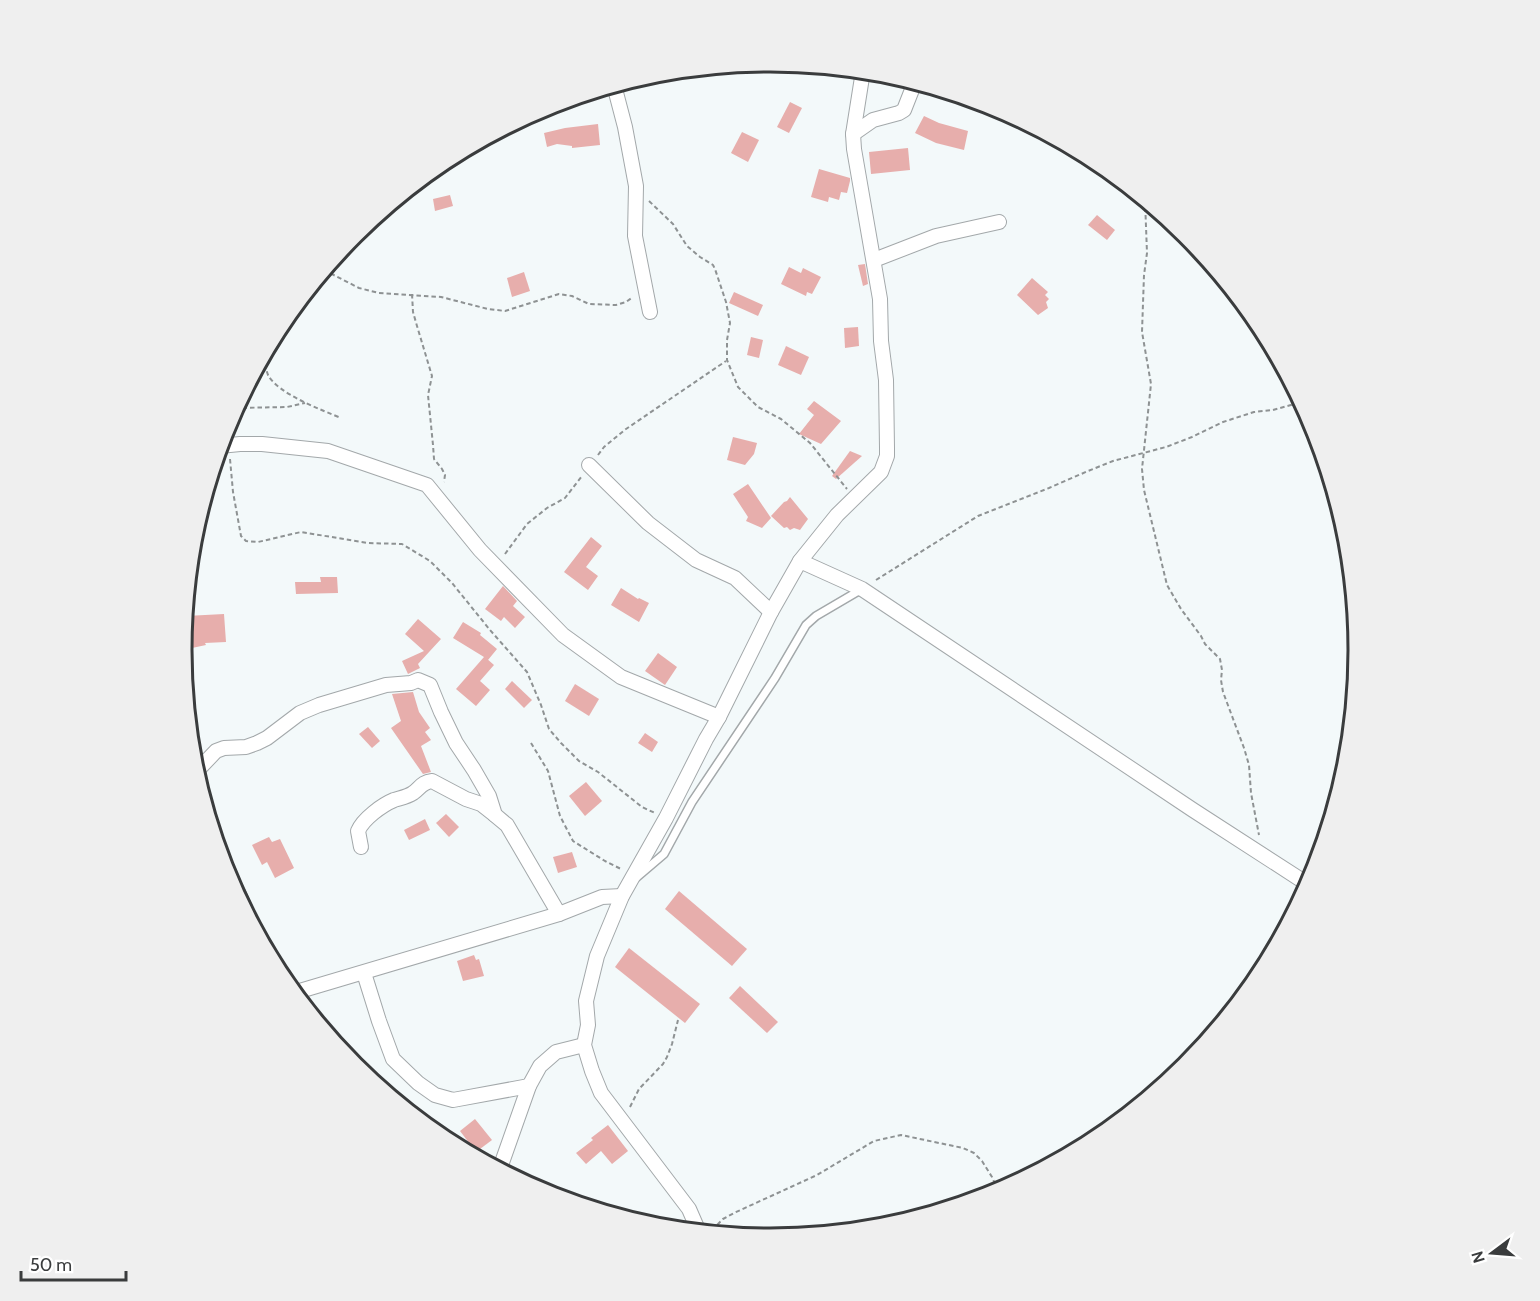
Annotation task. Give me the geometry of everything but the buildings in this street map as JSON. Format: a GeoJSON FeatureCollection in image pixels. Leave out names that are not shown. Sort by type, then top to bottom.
{"type":"FeatureCollection","features":[{"type":"Feature","properties":{"kind":"street"},"geometry":{"type":"LineString","coordinates":[[695,1224],[689,1209],[601,1093],[584,1044],[588,1025],[586,1001],[597,956],[628,886],[719,717],[771,612],[800,561],[837,515],[881,472],[887,456],[886,380],[881,341],[880,299],[854,149],[853,134],[862,80]]}},
{"type":"Feature","properties":{"kind":"street"},"geometry":{"type":"LineString","coordinates":[[853,134],[873,120],[904,110],[912,90]]}},
{"type":"Feature","properties":{"kind":"street"},"geometry":{"type":"LineString","coordinates":[[613,94],[625,127],[636,186],[635,236],[650,312]]}},
{"type":"Feature","properties":{"kind":"street"},"geometry":{"type":"LineString","coordinates":[[874,260],[936,236],[999,222]]}},
{"type":"Feature","properties":{"kind":"street"},"geometry":{"type":"LineString","coordinates":[[230,445],[262,444],[328,451],[428,485],[480,550],[563,635],[621,677],[719,717]]}},
{"type":"Feature","properties":{"kind":"street"},"geometry":{"type":"LineString","coordinates":[[589,465],[648,523],[696,560],[735,578],[771,612]]}},
{"type":"Feature","properties":{"kind":"street"},"geometry":{"type":"LineString","coordinates":[[800,561],[862,589],[1301,880]]}},
{"type":"Feature","properties":{"kind":"street"},"geometry":{"type":"LineString","coordinates":[[203,764],[216,751],[224,748],[246,747],[257,743],[300,713],[319,705],[387,685],[411,683],[418,680],[430,685],[456,743],[489,796],[495,815]]}},
{"type":"Feature","properties":{"kind":"street"},"geometry":{"type":"LineString","coordinates":[[361,847],[358,831],[361,825],[386,804],[413,793],[427,781],[432,781],[466,799],[481,804],[507,825],[559,914]]}},
{"type":"Feature","properties":{"kind":"street"},"geometry":{"type":"LineString","coordinates":[[302,991],[559,914],[628,886]]}},
{"type":"Feature","properties":{"kind":"street"},"geometry":{"type":"LineString","coordinates":[[364,973],[393,1059],[418,1083],[435,1095],[453,1101],[529,1086]]}},
{"type":"Feature","properties":{"kind":"street"},"geometry":{"type":"LineString","coordinates":[[503,1163],[529,1086],[540,1066],[556,1052],[584,1044]]}},
{"type":"Feature","properties":{"kind":"lane"},"geometry":{"type":"LineString","coordinates":[[628,886],[664,854],[692,802],[775,678],[806,625],[816,615],[862,589]]}},
{"type":"Feature","properties":{"kind":"path"},"geometry":{"type":"LineString","coordinates":[[636,186],[673,224],[687,246],[713,265],[726,302],[730,323],[727,360],[738,387],[758,407],[781,419],[810,443],[854,498]]}},
{"type":"Feature","properties":{"kind":"path"},"geometry":{"type":"LineString","coordinates":[[1145,211],[1147,253],[1142,332],[1150,384],[1142,469],[1144,490],[1167,585],[1205,644],[1220,659],[1223,692],[1249,765],[1251,793],[1262,856]]}},
{"type":"Feature","properties":{"kind":"path"},"geometry":{"type":"LineString","coordinates":[[331,274],[359,288],[379,293],[441,297],[505,311],[559,294],[572,296],[589,304],[616,304],[626,302],[645,290]]}},
{"type":"Feature","properties":{"kind":"path"},"geometry":{"type":"LineString","coordinates":[[412,294],[413,312],[432,376],[428,395],[434,459],[445,475],[441,502]]}},
{"type":"Feature","properties":{"kind":"path"},"geometry":{"type":"LineString","coordinates":[[496,566],[527,525],[547,508],[565,498],[604,447],[626,429],[727,360]]}},
{"type":"Feature","properties":{"kind":"path"},"geometry":{"type":"LineString","coordinates":[[266,367],[269,377],[279,386],[305,403],[341,418]]}},
{"type":"Feature","properties":{"kind":"path"},"geometry":{"type":"LineString","coordinates":[[245,408],[287,407],[305,403]]}},
{"type":"Feature","properties":{"kind":"path"},"geometry":{"type":"LineString","coordinates":[[862,589],[978,516],[1096,467],[1192,437],[1223,422],[1254,412],[1293,404]]}},
{"type":"Feature","properties":{"kind":"path"},"geometry":{"type":"LineString","coordinates":[[228,449],[241,536],[246,541],[258,542],[301,532],[368,543],[402,544],[430,561],[452,583],[527,672],[549,729],[561,743],[579,761],[598,772],[642,807],[666,818]]}},
{"type":"Feature","properties":{"kind":"path"},"geometry":{"type":"LineString","coordinates":[[531,743],[548,771],[560,816],[573,841],[604,861],[628,886]]}},
{"type":"Feature","properties":{"kind":"path"},"geometry":{"type":"LineString","coordinates":[[624,1121],[639,1089],[667,1058],[678,1020]]}},
{"type":"Feature","properties":{"kind":"path"},"geometry":{"type":"LineString","coordinates":[[715,1226],[747,1205],[817,1175],[874,1141],[901,1135],[963,1148],[974,1153],[982,1161],[995,1183]]}}]}
